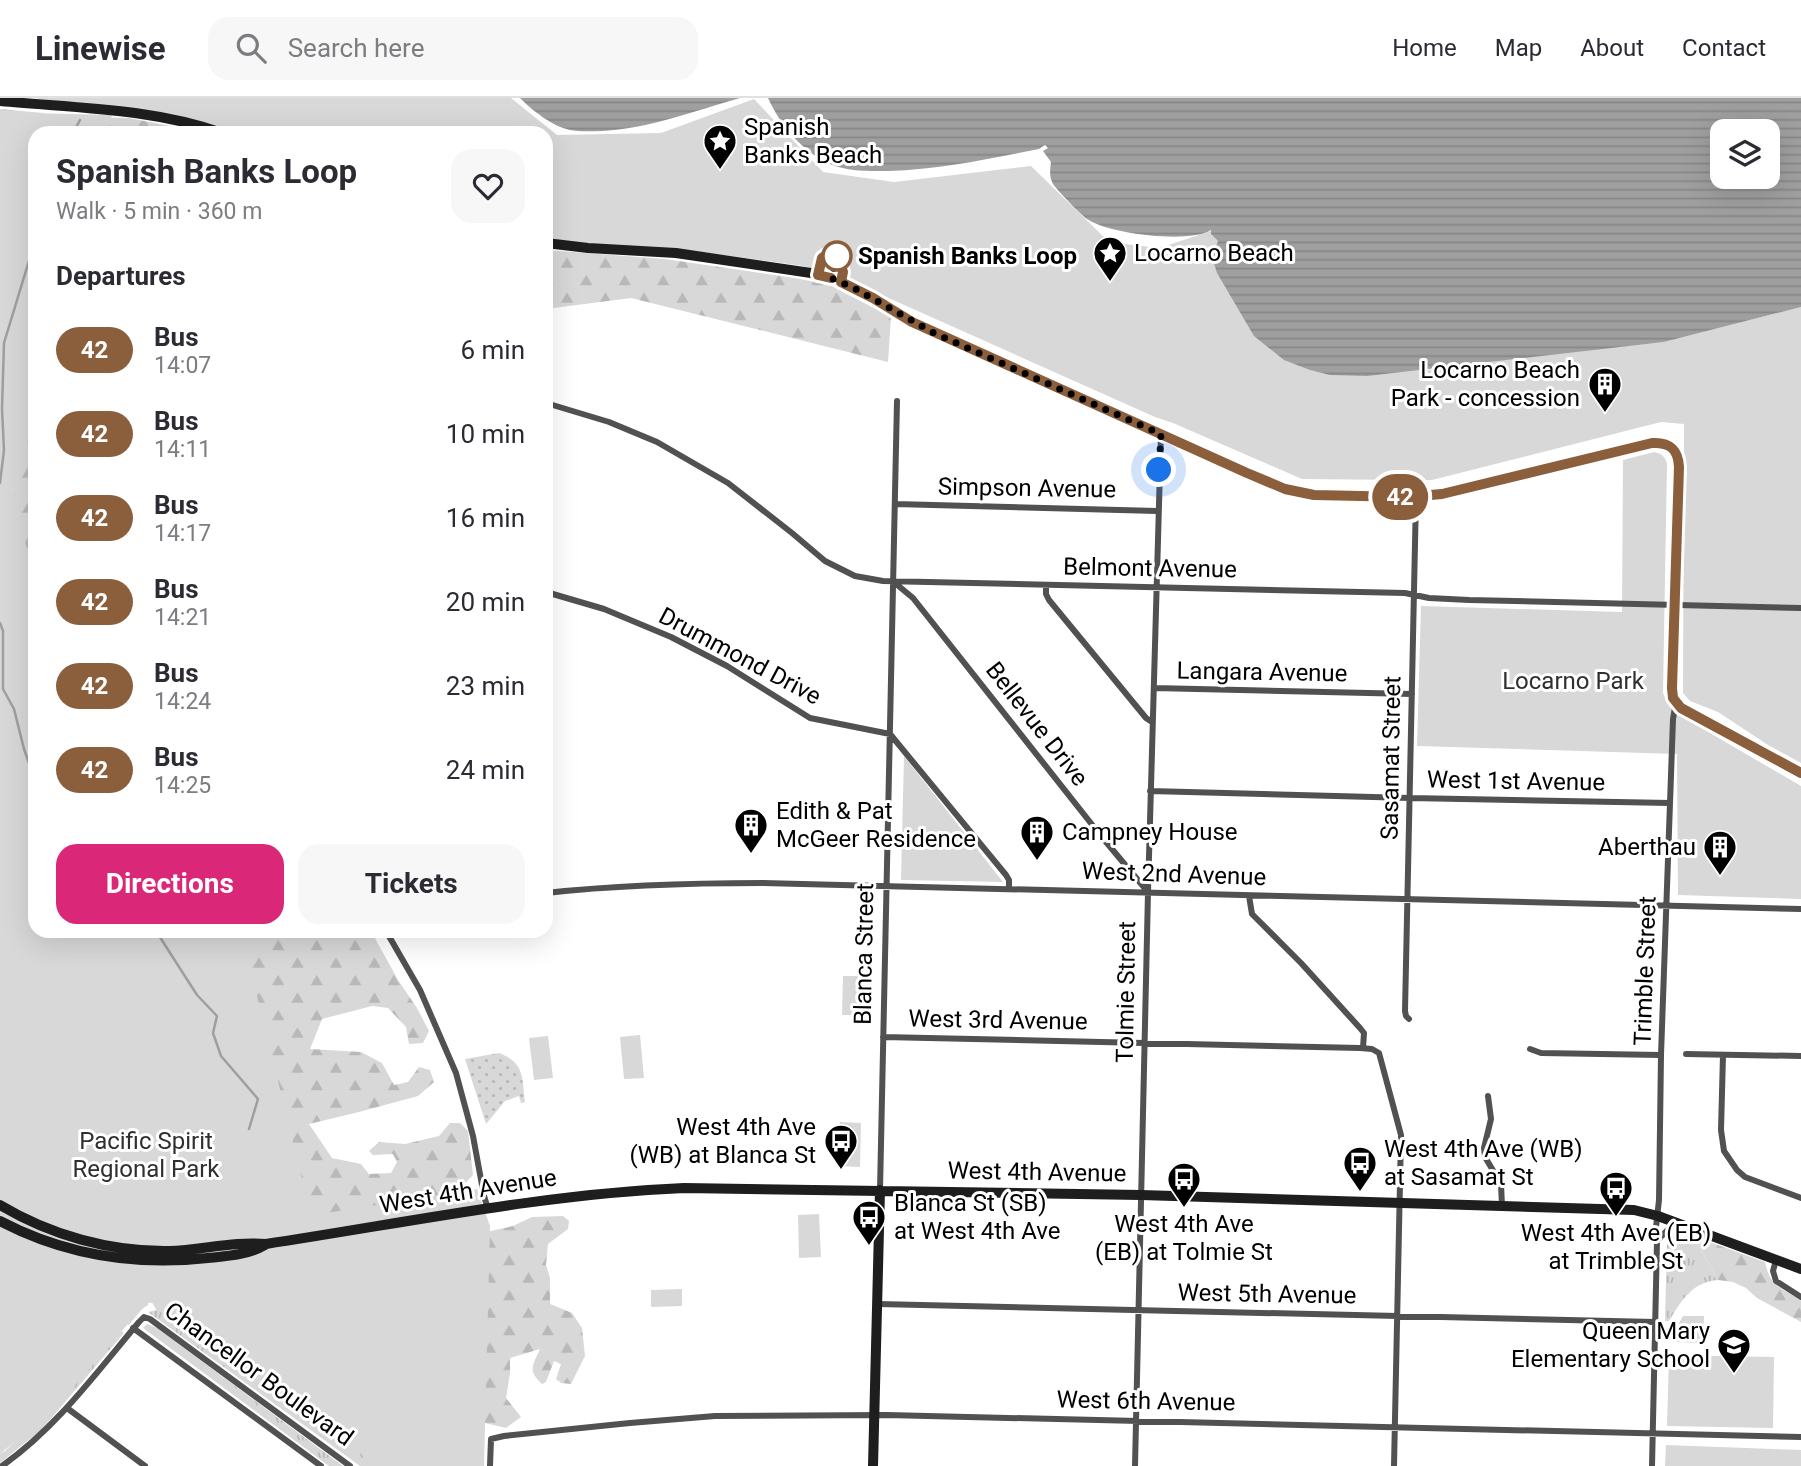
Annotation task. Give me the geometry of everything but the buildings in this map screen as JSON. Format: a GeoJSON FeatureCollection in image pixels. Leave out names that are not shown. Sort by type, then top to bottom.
{"type":"FeatureCollection","features":[{"type":"Feature","properties":{"kind":"main road"},"geometry":{"type":"LineString","coordinates":[[0,101],[150,115],[201,126]]}},
{"type":"Feature","properties":{"kind":"main road"},"geometry":{"type":"LineString","coordinates":[[553,244],[676,253],[831,278],[934,333],[1295,492],[1416,497],[1442,494],[1652,443],[1671,446],[1678,456],[1679,467],[1672,693],[1681,708],[1801,774]]}},
{"type":"Feature","properties":{"kind":"main road","name":"West 4th Avenue"},"geometry":{"type":"LineString","coordinates":[[266,1244],[542,1200],[648,1189],[880,1190],[1634,1210],[1675,1222],[1801,1269]]}},
{"type":"Feature","properties":{"kind":"main road","name":"Blanca Street"},"geometry":{"type":"LineString","coordinates":[[873,1466],[880,1190]]}},
{"type":"Feature","properties":{"kind":"main road"},"geometry":{"type":"LineString","coordinates":[[0,1205],[54,1231],[114,1247],[170,1251],[249,1242],[266,1244]]}},
{"type":"Feature","properties":{"kind":"main road","name":"Chancellor Boulevard"},"geometry":{"type":"LineString","coordinates":[[0,1221],[46,1242],[120,1259],[169,1262],[192,1260],[253,1252],[266,1244]]}},
{"type":"Feature","properties":{"kind":"street","name":"Blanca Street"},"geometry":{"type":"LineString","coordinates":[[880,1190],[897,401]]}},
{"type":"Feature","properties":{"kind":"street","name":"Belmont Avenue"},"geometry":{"type":"LineString","coordinates":[[553,406],[610,422],[657,442],[728,483],[825,561],[855,576],[893,581],[1405,593],[1429,598],[1469,600],[1801,608]]}},
{"type":"Feature","properties":{"kind":"street","name":"Tolmie Street"},"geometry":{"type":"LineString","coordinates":[[1135,1466],[1161,434]]}},
{"type":"Feature","properties":{"kind":"street","name":"Sasamat Street"},"geometry":{"type":"LineString","coordinates":[[1409,1019],[1405,1011],[1416,497]]}},
{"type":"Feature","properties":{"kind":"street","name":"Simpson Avenue"},"geometry":{"type":"LineString","coordinates":[[895,504],[1157,511]]}},
{"type":"Feature","properties":{"kind":"street","name":"Bellevue Drive"},"geometry":{"type":"LineString","coordinates":[[893,581],[912,597],[1148,892]]}},
{"type":"Feature","properties":{"kind":"street"},"geometry":{"type":"LineString","coordinates":[[1046,585],[1049,600],[1152,722]]}},
{"type":"Feature","properties":{"kind":"street","name":"Drummond Drive"},"geometry":{"type":"LineString","coordinates":[[553,594],[604,609],[671,637],[727,666],[810,718],[890,734]]}},
{"type":"Feature","properties":{"kind":"street","name":"Langara Avenue"},"geometry":{"type":"LineString","coordinates":[[1154,688],[1412,694]]}},
{"type":"Feature","properties":{"kind":"street","name":"Trimble Street"},"geometry":{"type":"LineString","coordinates":[[1652,1466],[1655,1236],[1658,1216],[1673,719],[1676,702]]}},
{"type":"Feature","properties":{"kind":"street"},"geometry":{"type":"LineString","coordinates":[[890,734],[1006,875],[1009,889]]}},
{"type":"Feature","properties":{"kind":"street","name":"West 1st Avenue"},"geometry":{"type":"LineString","coordinates":[[1150,791],[1671,803]]}},
{"type":"Feature","properties":{"kind":"street","name":"West 2nd Avenue"},"geometry":{"type":"LineString","coordinates":[[553,891],[692,883],[1801,909]]}},
{"type":"Feature","properties":{"kind":"street"},"geometry":{"type":"LineString","coordinates":[[1249,896],[1252,914],[1360,1028],[1364,1033],[1363,1048],[1379,1053],[1399,1124],[1401,1135],[1394,1466]]}},
{"type":"Feature","properties":{"kind":"street"},"geometry":{"type":"LineString","coordinates":[[390,938],[420,990],[456,1073],[473,1136],[488,1209]]}},
{"type":"Feature","properties":{"kind":"street","name":"West 3rd Avenue"},"geometry":{"type":"LineString","coordinates":[[883,1037],[1363,1048]]}},
{"type":"Feature","properties":{"kind":"street"},"geometry":{"type":"LineString","coordinates":[[1530,1049],[1541,1053],[1661,1055]]}},
{"type":"Feature","properties":{"kind":"street"},"geometry":{"type":"LineString","coordinates":[[1686,1054],[1801,1056]]}},
{"type":"Feature","properties":{"kind":"street"},"geometry":{"type":"LineString","coordinates":[[1723,1055],[1721,1130],[1724,1151],[1745,1177],[1801,1198]]}},
{"type":"Feature","properties":{"kind":"street"},"geometry":{"type":"LineString","coordinates":[[1488,1096],[1491,1119],[1484,1148],[1485,1157],[1502,1184],[1502,1206]]}},
{"type":"Feature","properties":{"kind":"street"},"geometry":{"type":"LineString","coordinates":[[1657,1241],[1675,1222]]}},
{"type":"Feature","properties":{"kind":"street"},"geometry":{"type":"LineString","coordinates":[[1776,1260],[1773,1271],[1776,1281],[1801,1297]]}},
{"type":"Feature","properties":{"kind":"street","name":"West 5th Avenue"},"geometry":{"type":"LineString","coordinates":[[878,1304],[1655,1322]]}},
{"type":"Feature","properties":{"kind":"street","name":"Chancellor Boulevard"},"geometry":{"type":"LineString","coordinates":[[321,1466],[133,1328],[144,1317],[150,1319],[350,1466]]}},
{"type":"Feature","properties":{"kind":"street"},"geometry":{"type":"LineString","coordinates":[[2,1466],[44,1433],[133,1328]]}},
{"type":"Feature","properties":{"kind":"street"},"geometry":{"type":"LineString","coordinates":[[67,1408],[145,1466]]}},
{"type":"Feature","properties":{"kind":"street","name":"West 6th Avenue"},"geometry":{"type":"LineString","coordinates":[[490,1466],[491,1439],[504,1436],[715,1416],[874,1415],[1136,1420],[1801,1437]]}},
{"type":"Feature","properties":{"kind":"green space"},"geometry":{"type":"Polygon","coordinates":[[[33,98],[511,98],[546,126],[209,126],[187,120],[33,98]]]}},
{"type":"Feature","properties":{"kind":"green space"},"geometry":{"type":"Polygon","coordinates":[[[754,99],[823,172],[894,182],[1031,166],[1109,242],[1159,248],[1211,231],[1218,241],[1426,370],[1664,342],[1801,307],[1801,763],[1718,712],[1690,701],[1683,693],[1684,424],[1661,422],[1432,480],[1302,479],[826,273],[803,266],[680,249],[553,240],[553,132],[557,135],[661,133],[754,99]]]}},
{"type":"Feature","properties":{"kind":"green space"},"geometry":{"type":"Polygon","coordinates":[[[0,109],[43,113],[56,124],[78,117],[129,118],[169,126],[28,126],[28,938],[375,938],[429,1031],[423,1043],[409,1044],[406,1027],[388,1008],[372,1006],[322,1019],[310,1049],[361,1052],[382,1063],[394,1085],[408,1082],[419,1067],[430,1070],[434,1082],[418,1096],[309,1124],[332,1158],[361,1164],[369,1174],[391,1173],[397,1162],[393,1154],[373,1155],[369,1151],[379,1142],[405,1144],[439,1136],[450,1123],[460,1123],[468,1131],[473,1175],[452,1197],[316,1219],[0,1189],[0,109]]]}},
{"type":"Feature","properties":{"kind":"green space","name":"Pacific Spirit Regional Park"},"geometry":{"type":"Polygon","coordinates":[[[0,111],[112,115],[109,126],[28,126],[28,440],[14,494],[28,554],[28,938],[243,938],[308,1203],[314,1215],[477,1189],[490,1226],[484,1466],[376,1466],[355,1449],[317,1409],[242,1369],[170,1302],[146,1303],[60,1403],[0,1454],[0,111]]]}},
{"type":"Feature","properties":{"kind":"green space"},"geometry":{"type":"Polygon","coordinates":[[[553,251],[665,259],[830,285],[891,317],[888,362],[631,298],[553,308],[553,251]]]}},
{"type":"Feature","properties":{"kind":"green space","name":"Locarno Park"},"geometry":{"type":"Polygon","coordinates":[[[1654,452],[1663,456],[1667,464],[1663,693],[1667,703],[1679,715],[1801,786],[1801,899],[1678,895],[1677,754],[1417,746],[1421,606],[1622,612],[1623,460],[1654,452]]]}},
{"type":"Feature","properties":{"kind":"green space"},"geometry":{"type":"Polygon","coordinates":[[[904,756],[1003,882],[901,880],[904,756]]]}},
{"type":"Feature","properties":{"kind":"green space"},"geometry":{"type":"Polygon","coordinates":[[[843,976],[863,976],[863,1015],[842,1015],[843,976]]]}},
{"type":"Feature","properties":{"kind":"green space"},"geometry":{"type":"Polygon","coordinates":[[[640,1035],[644,1078],[624,1079],[620,1037],[640,1035]]]}},
{"type":"Feature","properties":{"kind":"green space"},"geometry":{"type":"Polygon","coordinates":[[[548,1036],[553,1078],[534,1080],[529,1038],[548,1036]]]}},
{"type":"Feature","properties":{"kind":"green space"},"geometry":{"type":"Polygon","coordinates":[[[499,1053],[514,1062],[521,1072],[525,1102],[521,1103],[519,1096],[505,1101],[486,1124],[465,1059],[499,1053]]]}},
{"type":"Feature","properties":{"kind":"green space"},"geometry":{"type":"Polygon","coordinates":[[[840,1122],[861,1123],[860,1167],[838,1166],[840,1122]]]}},
{"type":"Feature","properties":{"kind":"green space"},"geometry":{"type":"Polygon","coordinates":[[[819,1214],[821,1257],[799,1258],[798,1215],[819,1214]]]}},
{"type":"Feature","properties":{"kind":"green space"},"geometry":{"type":"Polygon","coordinates":[[[563,1216],[569,1221],[568,1229],[548,1244],[546,1265],[550,1278],[550,1304],[572,1313],[582,1328],[585,1356],[571,1384],[561,1383],[556,1379],[561,1364],[554,1361],[546,1382],[542,1384],[537,1379],[533,1367],[540,1349],[510,1358],[506,1398],[521,1417],[506,1428],[485,1423],[479,1383],[379,1466],[347,1441],[317,1409],[300,1408],[254,1373],[218,1351],[195,1320],[172,1307],[157,1311],[150,1299],[148,1305],[129,1325],[109,1318],[132,1301],[455,1239],[513,1226],[532,1217],[563,1216]]]}},
{"type":"Feature","properties":{"kind":"green space"},"geometry":{"type":"Polygon","coordinates":[[[1680,1232],[1693,1236],[1718,1280],[1701,1284],[1694,1289],[1669,1321],[1665,1321],[1667,1242],[1668,1237],[1680,1232]]]}},
{"type":"Feature","properties":{"kind":"green space"},"geometry":{"type":"Polygon","coordinates":[[[1693,1236],[1765,1262],[1774,1282],[1801,1301],[1801,1322],[1757,1298],[1746,1288],[1733,1282],[1718,1280],[1693,1236]]]}},
{"type":"Feature","properties":{"kind":"green space"},"geometry":{"type":"Polygon","coordinates":[[[682,1289],[682,1306],[651,1307],[651,1290],[682,1289]]]}},
{"type":"Feature","properties":{"kind":"green space"},"geometry":{"type":"Polygon","coordinates":[[[169,1307],[195,1320],[254,1373],[300,1408],[317,1409],[347,1441],[379,1466],[360,1466],[148,1312],[169,1307]]]}},
{"type":"Feature","properties":{"kind":"green space"},"geometry":{"type":"Polygon","coordinates":[[[1683,1316],[1704,1316],[1703,1343],[1676,1342],[1676,1328],[1683,1316]]]}},
{"type":"Feature","properties":{"kind":"green space"},"geometry":{"type":"Polygon","coordinates":[[[147,1324],[157,1328],[343,1466],[329,1466],[143,1328],[147,1324]]]}},
{"type":"Feature","properties":{"kind":"green space"},"geometry":{"type":"Polygon","coordinates":[[[121,1331],[124,1333],[42,1429],[0,1463],[0,1454],[121,1331]]]}},
{"type":"Feature","properties":{"kind":"green space"},"geometry":{"type":"Polygon","coordinates":[[[1669,1355],[1774,1357],[1773,1428],[1667,1426],[1669,1355]]]}},
{"type":"Feature","properties":{"kind":"green space"},"geometry":{"type":"Polygon","coordinates":[[[1666,1445],[1801,1450],[1801,1466],[1665,1466],[1666,1445]]]}},
{"type":"Feature","properties":{"kind":"shaded area"},"geometry":{"type":"Polygon","coordinates":[[[520,98],[740,98],[638,126],[586,131],[570,130],[550,122],[520,98]]]}},
{"type":"Feature","properties":{"kind":"shaded area"},"geometry":{"type":"Polygon","coordinates":[[[768,98],[1801,98],[1801,307],[1664,342],[1367,376],[1330,375],[1284,360],[1254,336],[1217,273],[1212,257],[1218,241],[1211,234],[1211,230],[1201,234],[1168,237],[1112,229],[1087,219],[1053,184],[1050,176],[1051,162],[1043,151],[1048,148],[1045,145],[1039,149],[946,166],[867,171],[837,167],[820,159],[786,128],[768,98]]]}},
{"type":"Feature","properties":{"kind":"waterway"},"geometry":{"type":"LineString","coordinates":[[77,126],[80,120]]}},
{"type":"Feature","properties":{"kind":"waterway"},"geometry":{"type":"LineString","coordinates":[[0,483],[4,450],[4,343],[28,264]]}},
{"type":"Feature","properties":{"kind":"waterway"},"geometry":{"type":"LineString","coordinates":[[0,623],[3,631],[3,689],[14,709],[28,760]]}},
{"type":"Feature","properties":{"kind":"waterway"},"geometry":{"type":"LineString","coordinates":[[160,938],[197,995],[217,1016],[213,1033],[221,1056],[258,1099],[249,1129]]}},
{"type":"Feature","properties":{"kind":"bus line","name":"42"},"geometry":{"type":"LineString","coordinates":[[831,278],[818,275],[822,258],[832,254],[838,256],[843,272],[841,282],[912,322],[1247,473],[1295,492],[1314,495],[1407,497],[1442,494],[1652,443],[1671,446],[1678,456],[1679,467],[1673,698],[1681,708],[1801,773]]}},
{"type":"Feature","properties":{"kind":"place","name":"Spanish Banks Beach"},"geometry":{"type":"Point","coordinates":[720,171]}},
{"type":"Feature","properties":{"kind":"place","name":"Spanish Banks Loop"},"geometry":{"type":"Point","coordinates":[837,256]}},
{"type":"Feature","properties":{"kind":"place","name":"Locarno Beach"},"geometry":{"type":"Point","coordinates":[1110,283]}},
{"type":"Feature","properties":{"kind":"place","name":"Locarno Beach Park - concession"},"geometry":{"type":"Point","coordinates":[1605,414]}},
{"type":"Feature","properties":{"kind":"place","name":"Edith & Pat McGeer Residence"},"geometry":{"type":"Point","coordinates":[751,855]}},
{"type":"Feature","properties":{"kind":"place","name":"Campney House"},"geometry":{"type":"Point","coordinates":[1037,862]}},
{"type":"Feature","properties":{"kind":"place","name":"Aberthau"},"geometry":{"type":"Point","coordinates":[1720,877]}},
{"type":"Feature","properties":{"kind":"place","name":"West 4th Ave (WB) at Blanca St"},"geometry":{"type":"Point","coordinates":[841,1171]}},
{"type":"Feature","properties":{"kind":"place","name":"West 4th Ave (WB) at Sasamat St"},"geometry":{"type":"Point","coordinates":[1360,1193]}},
{"type":"Feature","properties":{"kind":"place","name":"West 4th Ave (EB) at Tolmie St"},"geometry":{"type":"Point","coordinates":[1184,1209]}},
{"type":"Feature","properties":{"kind":"place","name":"West 4th Ave (EB) at Trimble St"},"geometry":{"type":"Point","coordinates":[1616,1218]}},
{"type":"Feature","properties":{"kind":"place","name":"Blanca St (SB) at West 4th Ave"},"geometry":{"type":"Point","coordinates":[869,1247]}},
{"type":"Feature","properties":{"kind":"place","name":"Queen Mary Elementary School"},"geometry":{"type":"Point","coordinates":[1734,1375]}},
{"type":"Feature","properties":{"kind":"route"},"geometry":{"type":"LineString","coordinates":[[837,256],[831,278],[873,298],[934,333],[1161,434],[1159,470]]}}]}
